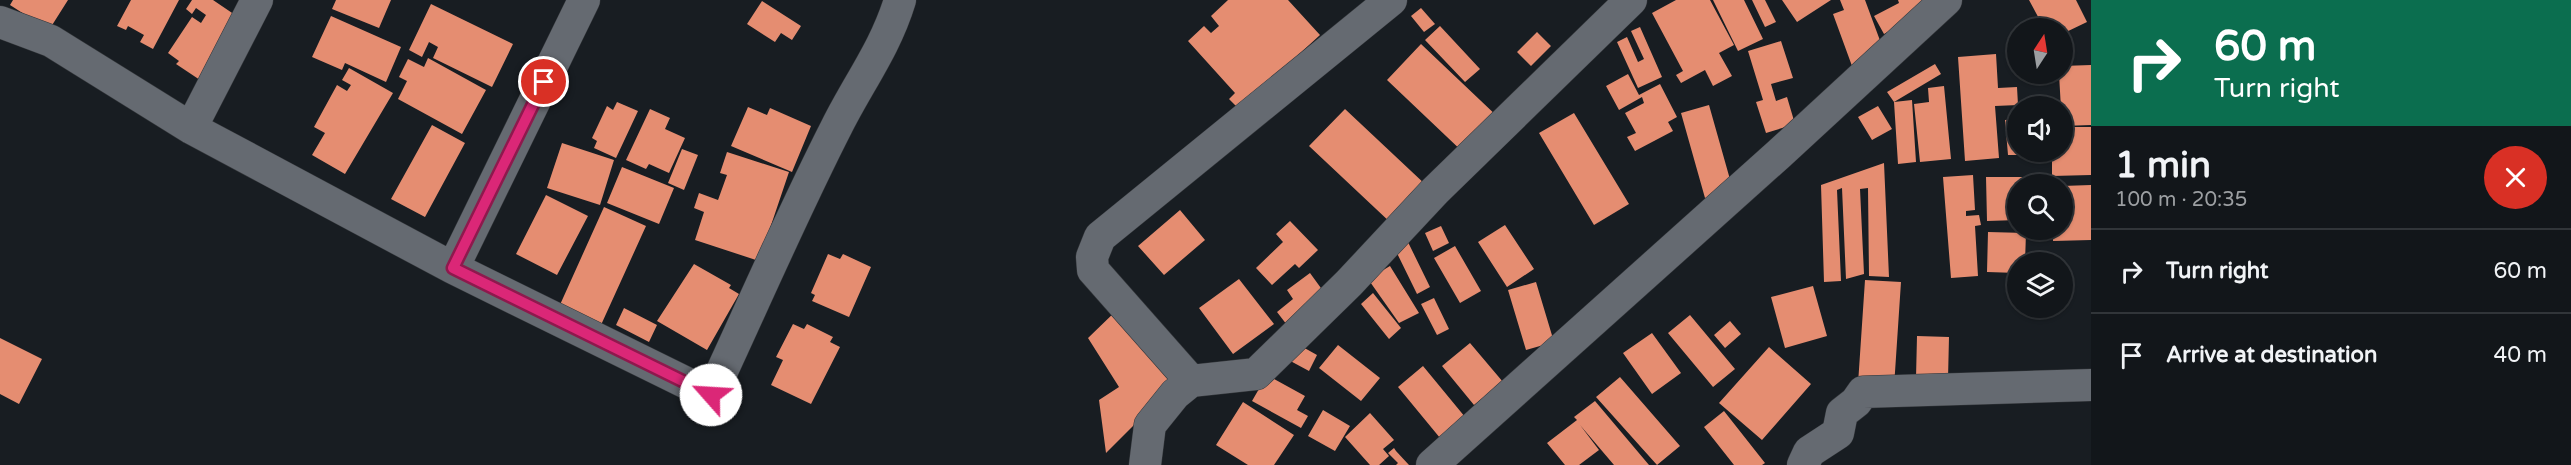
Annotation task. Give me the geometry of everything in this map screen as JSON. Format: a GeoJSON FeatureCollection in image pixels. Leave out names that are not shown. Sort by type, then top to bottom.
{"type":"FeatureCollection","features":[{"type":"Feature","properties":{"kind":"street"},"geometry":{"type":"LineString","coordinates":[[191,128],[257,0]]}},
{"type":"Feature","properties":{"kind":"street"},"geometry":{"type":"LineString","coordinates":[[453,268],[584,0]]}},
{"type":"Feature","properties":{"kind":"street"},"geometry":{"type":"LineString","coordinates":[[0,22],[51,41],[191,128],[453,268],[711,395],[838,124],[878,56],[892,27],[900,0]]}},
{"type":"Feature","properties":{"kind":"street"},"geometry":{"type":"LineString","coordinates":[[1191,381],[1093,270],[1092,257],[1100,237],[1391,0]]}},
{"type":"Feature","properties":{"kind":"street"},"geometry":{"type":"LineString","coordinates":[[1432,465],[1779,154],[1946,0]]}},
{"type":"Feature","properties":{"kind":"street"},"geometry":{"type":"LineString","coordinates":[[1145,465],[1150,425],[1175,394],[1191,381],[1256,374],[1349,283],[1615,4]]}},
{"type":"Feature","properties":{"kind":"street"},"geometry":{"type":"LineString","coordinates":[[1803,465],[1809,452],[1838,433],[1842,413],[1856,402],[1863,392],[2091,385]]}},
{"type":"Feature","properties":{"kind":"building"},"geometry":{"type":"Polygon","coordinates":[[[13,0],[68,0],[49,30],[10,5],[13,0]]]}},
{"type":"Feature","properties":{"kind":"building"},"geometry":{"type":"Polygon","coordinates":[[[131,0],[179,0],[153,49],[140,42],[144,35],[128,26],[126,30],[117,26],[131,0]]]}},
{"type":"Feature","properties":{"kind":"building"},"geometry":{"type":"Polygon","coordinates":[[[192,0],[213,0],[241,19],[200,80],[176,64],[179,61],[168,53],[192,17],[201,23],[206,15],[196,8],[192,14],[186,9],[192,0]]]}},
{"type":"Feature","properties":{"kind":"building"},"geometry":{"type":"Polygon","coordinates":[[[336,0],[391,0],[379,28],[332,9],[336,0]]]}},
{"type":"Feature","properties":{"kind":"building"},"geometry":{"type":"Polygon","coordinates":[[[1228,0],[1288,0],[1320,35],[1239,109],[1229,99],[1235,93],[1188,41],[1204,26],[1211,33],[1219,26],[1211,16],[1228,0]]]}},
{"type":"Feature","properties":{"kind":"building"},"geometry":{"type":"Polygon","coordinates":[[[1676,0],[1710,0],[1734,45],[1719,53],[1732,76],[1713,86],[1705,70],[1681,83],[1676,75],[1683,71],[1652,13],[1676,0]]]}},
{"type":"Feature","properties":{"kind":"building"},"geometry":{"type":"Polygon","coordinates":[[[1713,0],[1744,0],[1763,39],[1738,51],[1713,0]]]}},
{"type":"Feature","properties":{"kind":"building"},"geometry":{"type":"Polygon","coordinates":[[[1752,0],[1765,0],[1776,22],[1765,27],[1752,0]]]}},
{"type":"Feature","properties":{"kind":"building"},"geometry":{"type":"Polygon","coordinates":[[[1782,0],[1831,0],[1797,22],[1782,0]]]}},
{"type":"Feature","properties":{"kind":"building"},"geometry":{"type":"Polygon","coordinates":[[[1840,0],[1865,0],[1885,54],[1852,66],[1833,14],[1844,10],[1840,0]]]}},
{"type":"Feature","properties":{"kind":"building"},"geometry":{"type":"Polygon","coordinates":[[[1898,0],[1926,0],[1931,9],[1884,34],[1874,16],[1899,3],[1898,0]]]}},
{"type":"Feature","properties":{"kind":"building"},"geometry":{"type":"Polygon","coordinates":[[[2029,0],[2076,0],[2087,22],[2073,29],[2073,18],[2039,18],[2029,0]]]}},
{"type":"Feature","properties":{"kind":"building"},"geometry":{"type":"Polygon","coordinates":[[[762,1],[801,26],[792,40],[781,33],[775,42],[747,24],[762,1]]]}},
{"type":"Feature","properties":{"kind":"building"},"geometry":{"type":"Polygon","coordinates":[[[431,4],[513,44],[492,87],[433,58],[438,47],[429,42],[422,57],[409,50],[431,4]]]}},
{"type":"Feature","properties":{"kind":"building"},"geometry":{"type":"Polygon","coordinates":[[[1421,8],[1435,24],[1424,32],[1411,16],[1421,8]]]}},
{"type":"Feature","properties":{"kind":"building"},"geometry":{"type":"Polygon","coordinates":[[[331,16],[401,47],[386,82],[345,63],[342,70],[312,57],[331,16]]]}},
{"type":"Feature","properties":{"kind":"building"},"geometry":{"type":"Polygon","coordinates":[[[1440,26],[1480,69],[1465,82],[1425,40],[1440,26]]]}},
{"type":"Feature","properties":{"kind":"building"},"geometry":{"type":"Polygon","coordinates":[[[1640,27],[1662,77],[1638,88],[1617,42],[1627,37],[1638,62],[1644,59],[1631,31],[1640,27]]]}},
{"type":"Feature","properties":{"kind":"building"},"geometry":{"type":"Polygon","coordinates":[[[1537,32],[1551,46],[1531,66],[1517,52],[1537,32]]]}},
{"type":"Feature","properties":{"kind":"building"},"geometry":{"type":"Polygon","coordinates":[[[1781,41],[1793,78],[1771,84],[1776,101],[1787,97],[1795,124],[1766,133],[1756,102],[1763,100],[1748,51],[1781,41]]]}},
{"type":"Feature","properties":{"kind":"building"},"geometry":{"type":"Polygon","coordinates":[[[1421,44],[1500,119],[1466,155],[1387,80],[1421,44]]]}},
{"type":"Feature","properties":{"kind":"building"},"geometry":{"type":"Polygon","coordinates":[[[1996,54],[1998,88],[2017,87],[2018,96],[2007,96],[2007,105],[1995,106],[1999,158],[1965,161],[1958,57],[1996,54]]]}},
{"type":"Feature","properties":{"kind":"building"},"geometry":{"type":"Polygon","coordinates":[[[428,58],[486,90],[462,134],[398,99],[407,81],[399,77],[408,59],[424,67],[428,58]]]}},
{"type":"Feature","properties":{"kind":"building"},"geometry":{"type":"Polygon","coordinates":[[[1935,64],[1941,74],[1894,102],[1887,92],[1935,64]]]}},
{"type":"Feature","properties":{"kind":"building"},"geometry":{"type":"Polygon","coordinates":[[[2091,65],[2091,125],[2073,126],[2073,96],[2060,96],[2060,84],[2073,84],[2073,66],[2091,65]]]}},
{"type":"Feature","properties":{"kind":"building"},"geometry":{"type":"Polygon","coordinates":[[[349,68],[393,93],[345,174],[312,155],[325,133],[314,127],[337,85],[347,91],[351,85],[342,80],[349,68]]]}},
{"type":"Feature","properties":{"kind":"building"},"geometry":{"type":"Polygon","coordinates":[[[1628,74],[1639,95],[1660,84],[1677,117],[1668,122],[1673,131],[1635,151],[1627,137],[1636,133],[1625,113],[1644,103],[1642,97],[1619,110],[1606,86],[1628,74]]]}},
{"type":"Feature","properties":{"kind":"building"},"geometry":{"type":"Polygon","coordinates":[[[1944,86],[1951,159],[1920,162],[1914,104],[1929,102],[1928,88],[1944,86]]]}},
{"type":"Feature","properties":{"kind":"building"},"geometry":{"type":"Polygon","coordinates":[[[1912,100],[1916,162],[1898,164],[1894,102],[1912,100]]]}},
{"type":"Feature","properties":{"kind":"building"},"geometry":{"type":"Polygon","coordinates":[[[617,102],[638,111],[616,158],[594,148],[597,141],[592,138],[607,106],[613,110],[617,102]]]}},
{"type":"Feature","properties":{"kind":"building"},"geometry":{"type":"Polygon","coordinates":[[[1709,105],[1733,190],[1705,198],[1681,113],[1709,105]]]}},
{"type":"Feature","properties":{"kind":"building"},"geometry":{"type":"Polygon","coordinates":[[[1878,106],[1892,129],[1872,140],[1858,117],[1878,106]]]}},
{"type":"Feature","properties":{"kind":"building"},"geometry":{"type":"Polygon","coordinates":[[[748,107],[767,115],[770,108],[811,126],[792,172],[731,146],[748,107]]]}},
{"type":"Feature","properties":{"kind":"building"},"geometry":{"type":"Polygon","coordinates":[[[650,109],[670,118],[665,129],[685,138],[669,173],[649,164],[646,169],[626,160],[650,109]]]}},
{"type":"Feature","properties":{"kind":"building"},"geometry":{"type":"Polygon","coordinates":[[[1345,109],[1427,186],[1392,224],[1309,146],[1345,109]]]}},
{"type":"Feature","properties":{"kind":"building"},"geometry":{"type":"Polygon","coordinates":[[[1574,113],[1629,204],[1594,225],[1539,133],[1574,113]]]}},
{"type":"Feature","properties":{"kind":"building"},"geometry":{"type":"Polygon","coordinates":[[[2005,120],[2007,120],[2007,143],[2005,120]]]}},
{"type":"Feature","properties":{"kind":"building"},"geometry":{"type":"Polygon","coordinates":[[[432,125],[465,143],[425,217],[391,199],[432,125]]]}},
{"type":"Feature","properties":{"kind":"building"},"geometry":{"type":"Polygon","coordinates":[[[2073,127],[2091,127],[2091,175],[2052,174],[2052,162],[2073,162],[2073,127]]]}},
{"type":"Feature","properties":{"kind":"building"},"geometry":{"type":"Polygon","coordinates":[[[562,143],[614,160],[600,205],[547,188],[562,143]]]}},
{"type":"Feature","properties":{"kind":"building"},"geometry":{"type":"Polygon","coordinates":[[[682,149],[698,155],[684,190],[668,183],[682,149]]]}},
{"type":"Feature","properties":{"kind":"building"},"geometry":{"type":"Polygon","coordinates":[[[727,152],[789,172],[759,261],[695,240],[704,212],[694,208],[699,193],[718,200],[727,175],[720,173],[727,152]]]}},
{"type":"Feature","properties":{"kind":"building"},"geometry":{"type":"Polygon","coordinates":[[[1884,163],[1889,277],[1869,276],[1868,188],[1860,189],[1864,274],[1846,279],[1842,188],[1837,190],[1841,281],[1824,282],[1821,185],[1884,163]]]}},
{"type":"Feature","properties":{"kind":"building"},"geometry":{"type":"Polygon","coordinates":[[[622,167],[674,188],[659,224],[607,203],[622,167]]]}},
{"type":"Feature","properties":{"kind":"building"},"geometry":{"type":"Polygon","coordinates":[[[1973,175],[1975,210],[1966,211],[1966,216],[1979,215],[1981,225],[1975,226],[1978,276],[1951,278],[1943,177],[1973,175]]]}},
{"type":"Feature","properties":{"kind":"building"},"geometry":{"type":"Polygon","coordinates":[[[1986,177],[2007,177],[2007,220],[1987,221],[1986,177]]]}},
{"type":"Feature","properties":{"kind":"building"},"geometry":{"type":"Polygon","coordinates":[[[2091,185],[2091,240],[2053,241],[2073,240],[2073,186],[2091,185]]]}},
{"type":"Feature","properties":{"kind":"building"},"geometry":{"type":"Polygon","coordinates":[[[546,195],[588,216],[557,275],[516,254],[546,195]]]}},
{"type":"Feature","properties":{"kind":"building"},"geometry":{"type":"Polygon","coordinates":[[[604,207],[646,226],[601,325],[559,307],[604,207]]]}},
{"type":"Feature","properties":{"kind":"building"},"geometry":{"type":"Polygon","coordinates":[[[1180,210],[1205,240],[1164,275],[1138,246],[1180,210]]]}},
{"type":"Feature","properties":{"kind":"building"},"geometry":{"type":"Polygon","coordinates":[[[1290,221],[1318,250],[1299,268],[1295,264],[1272,285],[1256,268],[1283,242],[1276,234],[1290,221]]]}},
{"type":"Feature","properties":{"kind":"building"},"geometry":{"type":"Polygon","coordinates":[[[1505,225],[1534,269],[1507,287],[1478,242],[1505,225]]]}},
{"type":"Feature","properties":{"kind":"building"},"geometry":{"type":"Polygon","coordinates":[[[1441,226],[1449,243],[1433,251],[1425,233],[1441,226]]]}},
{"type":"Feature","properties":{"kind":"building"},"geometry":{"type":"Polygon","coordinates":[[[1988,232],[2007,232],[2007,240],[2026,240],[2025,252],[2007,252],[2007,273],[1987,272],[1988,232]]]}},
{"type":"Feature","properties":{"kind":"building"},"geometry":{"type":"Polygon","coordinates":[[[1406,238],[1430,287],[1417,294],[1393,245],[1406,238]]]}},
{"type":"Feature","properties":{"kind":"building"},"geometry":{"type":"Polygon","coordinates":[[[1455,246],[1481,291],[1460,303],[1434,258],[1455,246]]]}},
{"type":"Feature","properties":{"kind":"building"},"geometry":{"type":"Polygon","coordinates":[[[828,254],[840,259],[843,254],[871,267],[849,317],[812,301],[815,295],[811,293],[828,254]]]}},
{"type":"Feature","properties":{"kind":"building"},"geometry":{"type":"Polygon","coordinates":[[[694,264],[731,285],[729,288],[739,294],[707,350],[657,321],[694,264]]]}},
{"type":"Feature","properties":{"kind":"building"},"geometry":{"type":"Polygon","coordinates":[[[1390,266],[1419,313],[1399,323],[1368,279],[1390,266]]]}},
{"type":"Feature","properties":{"kind":"building"},"geometry":{"type":"Polygon","coordinates":[[[1310,273],[1326,295],[1287,325],[1277,312],[1293,299],[1287,290],[1310,273]]]}},
{"type":"Feature","properties":{"kind":"building"},"geometry":{"type":"Polygon","coordinates":[[[1239,279],[1274,324],[1233,354],[1199,308],[1239,279]]]}},
{"type":"Feature","properties":{"kind":"building"},"geometry":{"type":"Polygon","coordinates":[[[1865,280],[1901,282],[1894,387],[1858,384],[1865,280]]]}},
{"type":"Feature","properties":{"kind":"building"},"geometry":{"type":"Polygon","coordinates":[[[1536,282],[1554,342],[1526,350],[1508,290],[1536,282]]]}},
{"type":"Feature","properties":{"kind":"building"},"geometry":{"type":"Polygon","coordinates":[[[1813,286],[1827,336],[1785,348],[1771,297],[1813,286]]]}},
{"type":"Feature","properties":{"kind":"building"},"geometry":{"type":"Polygon","coordinates":[[[1373,293],[1401,328],[1389,339],[1361,304],[1373,293]]]}},
{"type":"Feature","properties":{"kind":"building"},"geometry":{"type":"Polygon","coordinates":[[[1434,298],[1449,329],[1437,335],[1421,304],[1434,298]]]}},
{"type":"Feature","properties":{"kind":"building"},"geometry":{"type":"Polygon","coordinates":[[[624,308],[657,325],[649,342],[616,325],[624,308]]]}},
{"type":"Feature","properties":{"kind":"building"},"geometry":{"type":"Polygon","coordinates":[[[1118,309],[1179,380],[1106,453],[1099,400],[1119,387],[1088,338],[1118,309]]]}},
{"type":"Feature","properties":{"kind":"building"},"geometry":{"type":"Polygon","coordinates":[[[1690,315],[1735,369],[1713,387],[1668,333],[1690,315]]]}},
{"type":"Feature","properties":{"kind":"building"},"geometry":{"type":"Polygon","coordinates":[[[1730,321],[1741,334],[1725,348],[1714,335],[1730,321]]]}},
{"type":"Feature","properties":{"kind":"building"},"geometry":{"type":"Polygon","coordinates":[[[793,324],[804,329],[807,324],[833,337],[830,342],[840,347],[811,404],[771,385],[783,360],[776,357],[793,324]]]}},
{"type":"Feature","properties":{"kind":"building"},"geometry":{"type":"Polygon","coordinates":[[[1652,333],[1681,373],[1652,394],[1623,353],[1652,333]]]}},
{"type":"Feature","properties":{"kind":"building"},"geometry":{"type":"Polygon","coordinates":[[[1917,336],[1949,337],[1948,379],[1916,378],[1917,336]]]}},
{"type":"Feature","properties":{"kind":"building"},"geometry":{"type":"Polygon","coordinates":[[[0,338],[42,359],[19,404],[0,394],[0,338]]]}},
{"type":"Feature","properties":{"kind":"building"},"geometry":{"type":"Polygon","coordinates":[[[1292,341],[1317,355],[1309,371],[1283,357],[1292,341]]]}},
{"type":"Feature","properties":{"kind":"building"},"geometry":{"type":"Polygon","coordinates":[[[1470,343],[1503,382],[1474,405],[1442,366],[1470,343]]]}},
{"type":"Feature","properties":{"kind":"building"},"geometry":{"type":"Polygon","coordinates":[[[1338,345],[1380,378],[1361,401],[1319,368],[1338,345]]]}},
{"type":"Feature","properties":{"kind":"building"},"geometry":{"type":"Polygon","coordinates":[[[1769,347],[1811,384],[1762,440],[1719,403],[1769,347]]]}},
{"type":"Feature","properties":{"kind":"building"},"geometry":{"type":"Polygon","coordinates":[[[1423,366],[1470,423],[1445,444],[1398,387],[1423,366]]]}},
{"type":"Feature","properties":{"kind":"building"},"geometry":{"type":"Polygon","coordinates":[[[1267,375],[1305,396],[1297,410],[1308,416],[1301,428],[1252,401],[1267,375]]]}},
{"type":"Feature","properties":{"kind":"building"},"geometry":{"type":"Polygon","coordinates":[[[1620,377],[1680,446],[1657,465],[1596,397],[1620,377]]]}},
{"type":"Feature","properties":{"kind":"building"},"geometry":{"type":"Polygon","coordinates":[[[1595,401],[1649,465],[1614,465],[1580,425],[1599,450],[1579,465],[1565,465],[1547,443],[1577,420],[1574,417],[1595,401]]]}},
{"type":"Feature","properties":{"kind":"building"},"geometry":{"type":"Polygon","coordinates":[[[1243,402],[1294,435],[1274,465],[1248,465],[1216,445],[1243,402]]]}},
{"type":"Feature","properties":{"kind":"building"},"geometry":{"type":"Polygon","coordinates":[[[1323,410],[1350,426],[1335,451],[1308,436],[1323,410]]]}},
{"type":"Feature","properties":{"kind":"building"},"geometry":{"type":"Polygon","coordinates":[[[1724,411],[1765,463],[1762,465],[1734,465],[1704,427],[1724,411]]]}},
{"type":"Feature","properties":{"kind":"building"},"geometry":{"type":"Polygon","coordinates":[[[1370,413],[1394,440],[1383,449],[1389,456],[1379,465],[1370,465],[1345,437],[1370,413]]]}},
{"type":"Feature","properties":{"kind":"building"},"geometry":{"type":"Polygon","coordinates":[[[1394,448],[1409,465],[1396,465],[1398,463],[1388,453],[1394,448]]]}},
{"type":"Feature","properties":{"kind":"route"},"geometry":{"type":"LineString","coordinates":[[544,82],[453,268],[711,395]]}}]}
